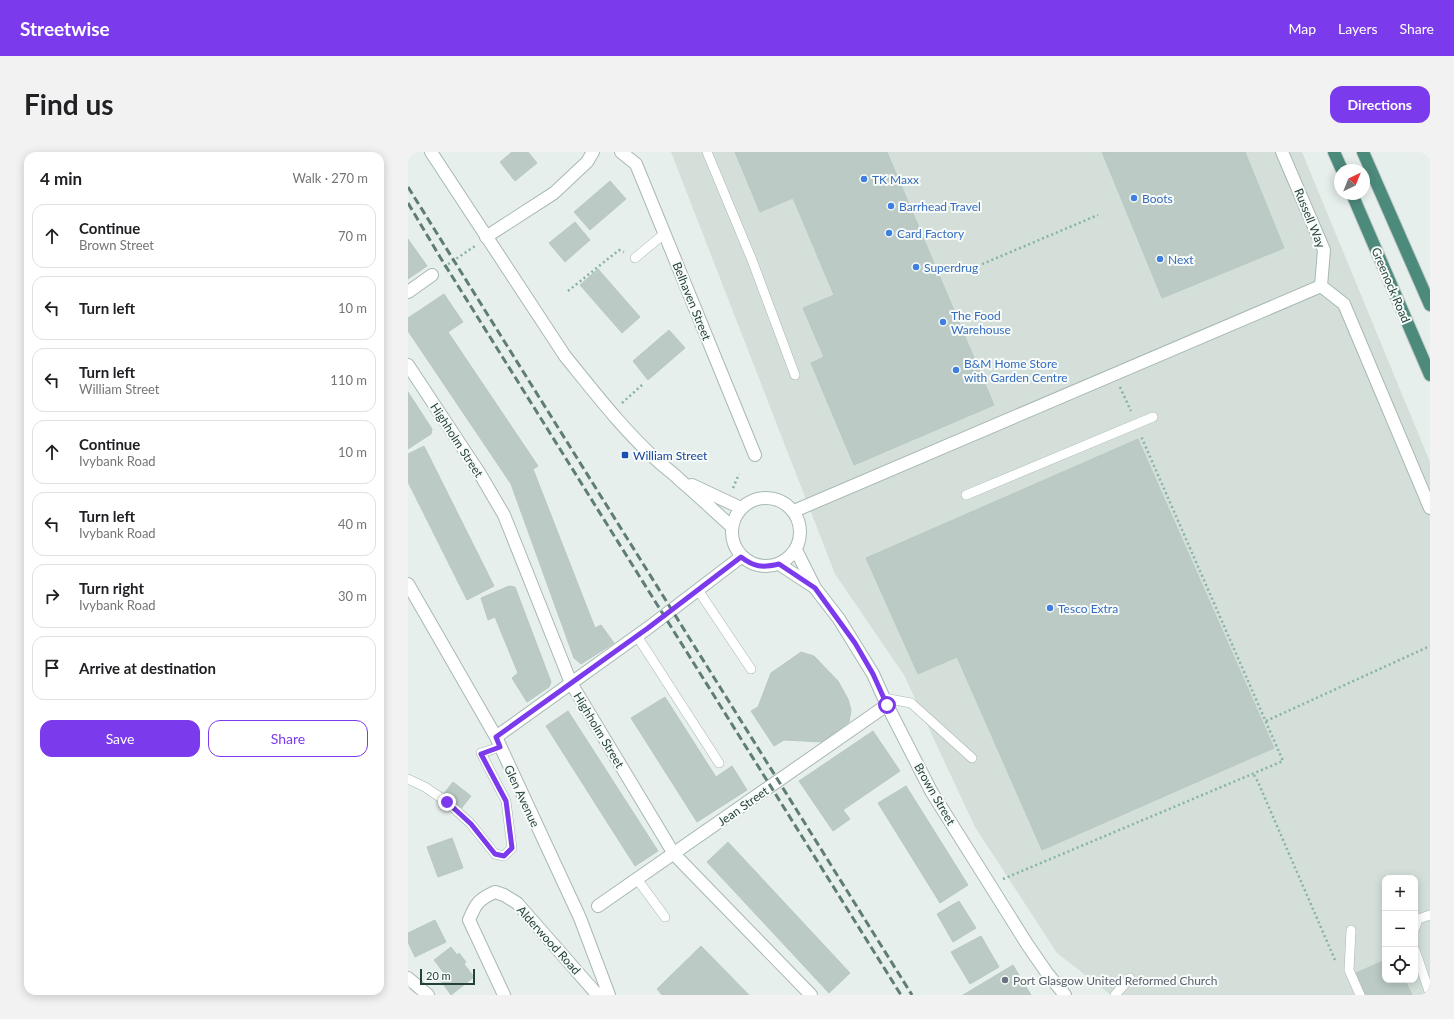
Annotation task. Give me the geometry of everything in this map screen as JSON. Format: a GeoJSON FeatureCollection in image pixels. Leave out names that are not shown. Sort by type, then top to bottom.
{"type":"FeatureCollection","features":[{"type":"Feature","properties":{"kind":"highway"},"geometry":{"type":"LineString","coordinates":[[1334,152],[1339,164]]}},
{"type":"Feature","properties":{"kind":"highway"},"geometry":{"type":"LineString","coordinates":[[1363,152],[1430,305]]}},
{"type":"Feature","properties":{"kind":"highway","name":"Greenock Road"},"geometry":{"type":"LineString","coordinates":[[1355,200],[1430,375]]}},
{"type":"Feature","properties":{"kind":"street"},"geometry":{"type":"LineString","coordinates":[[431,152],[566,356],[611,412],[660,463],[731,526]]}},
{"type":"Feature","properties":{"kind":"street"},"geometry":{"type":"LineString","coordinates":[[486,237],[554,193],[586,162],[593,152]]}},
{"type":"Feature","properties":{"kind":"street","name":"Belhaven Street"},"geometry":{"type":"LineString","coordinates":[[621,152],[636,164],[755,455]]}},
{"type":"Feature","properties":{"kind":"street","name":"Russell Way"},"geometry":{"type":"LineString","coordinates":[[1282,152],[1324,250],[1321,286]]}},
{"type":"Feature","properties":{"kind":"street"},"geometry":{"type":"LineString","coordinates":[[408,292],[432,275]]}},
{"type":"Feature","properties":{"kind":"street"},"geometry":{"type":"LineString","coordinates":[[794,511],[1321,286],[1344,304],[1430,508]]}},
{"type":"Feature","properties":{"kind":"street","name":"Highholm Street"},"geometry":{"type":"LineString","coordinates":[[408,365],[480,474],[504,515],[571,683],[674,854],[790,977],[811,995]]}},
{"type":"Feature","properties":{"kind":"street"},"geometry":{"type":"LineString","coordinates":[[680,480],[741,508]]}},
{"type":"Feature","properties":{"kind":"street"},"geometry":{"type":"LineString","coordinates":[[763,499],[776,499],[785,503],[794,511],[800,522],[801,535],[796,550],[779,564],[769,566],[750,564],[741,557],[733,540],[731,526],[734,517],[741,508],[753,501],[763,499]]}},
{"type":"Feature","properties":{"kind":"street","name":"Brown Street"},"geometry":{"type":"LineString","coordinates":[[796,550],[815,588],[855,643],[873,674],[931,791],[1027,944],[1047,974],[1065,995]]}},
{"type":"Feature","properties":{"kind":"street"},"geometry":{"type":"LineString","coordinates":[[498,742],[571,683],[637,636],[741,557]]}},
{"type":"Feature","properties":{"kind":"street","name":"Brown Street"},"geometry":{"type":"LineString","coordinates":[[779,564],[815,588]]}},
{"type":"Feature","properties":{"kind":"street","name":"Glen Avenue"},"geometry":{"type":"LineString","coordinates":[[408,584],[498,742],[580,918],[609,995]]}},
{"type":"Feature","properties":{"kind":"street","name":"Jean Street"},"geometry":{"type":"LineString","coordinates":[[598,906],[674,854],[886,702]]}},
{"type":"Feature","properties":{"kind":"street","name":"Alderwood Road"},"geometry":{"type":"LineString","coordinates":[[504,995],[469,920],[474,907],[481,898],[495,892],[504,895],[517,903],[595,992],[600,995]]}},
{"type":"Feature","properties":{"kind":"street"},"geometry":{"type":"LineString","coordinates":[[408,978],[428,995]]}},
{"type":"Feature","properties":{"kind":"lane"},"geometry":{"type":"LineString","coordinates":[[707,152],[752,260],[796,375]]}},
{"type":"Feature","properties":{"kind":"lane"},"geometry":{"type":"LineString","coordinates":[[635,258],[664,234]]}},
{"type":"Feature","properties":{"kind":"lane"},"geometry":{"type":"LineString","coordinates":[[966,495],[1153,417]]}},
{"type":"Feature","properties":{"kind":"lane"},"geometry":{"type":"LineString","coordinates":[[698,590],[751,668]]}},
{"type":"Feature","properties":{"kind":"lane"},"geometry":{"type":"LineString","coordinates":[[637,636],[719,763]]}},
{"type":"Feature","properties":{"kind":"lane"},"geometry":{"type":"LineString","coordinates":[[886,702],[911,703],[972,758]]}},
{"type":"Feature","properties":{"kind":"lane"},"geometry":{"type":"LineString","coordinates":[[408,779],[425,787],[447,802],[471,824],[495,854],[504,856],[512,848],[506,801],[481,754],[498,742]]}},
{"type":"Feature","properties":{"kind":"lane"},"geometry":{"type":"LineString","coordinates":[[637,879],[665,917]]}},
{"type":"Feature","properties":{"kind":"lane"},"geometry":{"type":"LineString","coordinates":[[1418,919],[1430,915]]}},
{"type":"Feature","properties":{"kind":"lane"},"geometry":{"type":"LineString","coordinates":[[1351,930],[1349,970],[1360,995]]}},
{"type":"Feature","properties":{"kind":"lane"},"geometry":{"type":"LineString","coordinates":[[1418,959],[1430,994]]}},
{"type":"Feature","properties":{"kind":"lane"},"geometry":{"type":"LineString","coordinates":[[1115,995],[1130,978]]}},
{"type":"Feature","properties":{"kind":"path"},"geometry":{"type":"LineString","coordinates":[[973,268],[1098,215]]}},
{"type":"Feature","properties":{"kind":"path"},"geometry":{"type":"LineString","coordinates":[[432,275],[486,237]]}},
{"type":"Feature","properties":{"kind":"path"},"geometry":{"type":"LineString","coordinates":[[568,291],[619,250],[635,258]]}},
{"type":"Feature","properties":{"kind":"path"},"geometry":{"type":"LineString","coordinates":[[990,885],[1254,775],[1283,761],[1114,374]]}},
{"type":"Feature","properties":{"kind":"path"},"geometry":{"type":"LineString","coordinates":[[611,412],[642,385]]}},
{"type":"Feature","properties":{"kind":"path"},"geometry":{"type":"LineString","coordinates":[[1266,721],[1430,646]]}},
{"type":"Feature","properties":{"kind":"path"},"geometry":{"type":"LineString","coordinates":[[1254,775],[1337,964]]}},
{"type":"Feature","properties":{"kind":"shaded area"},"geometry":{"type":"Polygon","coordinates":[[[671,152],[1302,152],[1430,462],[1430,995],[1111,995],[1057,953],[975,827],[904,675],[835,574],[671,152]]]}},
{"type":"Feature","properties":{"kind":"building"},"geometry":{"type":"Polygon","coordinates":[[[512,152],[528,152],[537,163],[515,181],[500,162],[512,152]]]}},
{"type":"Feature","properties":{"kind":"building"},"geometry":{"type":"Polygon","coordinates":[[[735,152],[887,152],[994,405],[854,465],[811,363],[824,357],[803,308],[834,295],[793,198],[760,212],[735,152]]]}},
{"type":"Feature","properties":{"kind":"building"},"geometry":{"type":"Polygon","coordinates":[[[1102,152],[1245,152],[1284,248],[1162,298],[1102,152]]]}},
{"type":"Feature","properties":{"kind":"building"},"geometry":{"type":"Polygon","coordinates":[[[610,181],[626,199],[590,230],[574,212],[610,181]]]}},
{"type":"Feature","properties":{"kind":"building"},"geometry":{"type":"Polygon","coordinates":[[[575,222],[590,240],[565,262],[549,243],[575,222]]]}},
{"type":"Feature","properties":{"kind":"building"},"geometry":{"type":"Polygon","coordinates":[[[408,239],[427,266],[408,279],[408,239]]]}},
{"type":"Feature","properties":{"kind":"building"},"geometry":{"type":"Polygon","coordinates":[[[598,269],[640,317],[622,333],[580,285],[598,269]]]}},
{"type":"Feature","properties":{"kind":"building"},"geometry":{"type":"Polygon","coordinates":[[[444,294],[463,322],[448,332],[538,466],[511,484],[408,331],[408,318],[444,294]]]}},
{"type":"Feature","properties":{"kind":"building"},"geometry":{"type":"Polygon","coordinates":[[[669,330],[685,348],[648,380],[633,361],[669,330]]]}},
{"type":"Feature","properties":{"kind":"building"},"geometry":{"type":"Polygon","coordinates":[[[408,392],[432,429],[431,434],[408,449],[408,392]]]}},
{"type":"Feature","properties":{"kind":"building","name":"Tesco Extra"},"geometry":{"type":"Polygon","coordinates":[[[1138,439],[1274,748],[1042,850],[957,657],[918,674],[866,558],[1138,439]]]}},
{"type":"Feature","properties":{"kind":"building"},"geometry":{"type":"Polygon","coordinates":[[[424,446],[494,586],[467,600],[408,482],[408,454],[424,446]]]}},
{"type":"Feature","properties":{"kind":"building"},"geometry":{"type":"Polygon","coordinates":[[[533,469],[595,628],[601,625],[614,643],[581,664],[574,658],[511,484],[533,469]]]}},
{"type":"Feature","properties":{"kind":"building"},"geometry":{"type":"Polygon","coordinates":[[[509,586],[515,587],[551,682],[549,687],[527,702],[512,678],[518,673],[495,617],[488,620],[481,598],[509,586]]]}},
{"type":"Feature","properties":{"kind":"building"},"geometry":{"type":"Polygon","coordinates":[[[801,652],[814,656],[838,681],[848,699],[851,710],[849,722],[822,742],[784,740],[774,746],[751,711],[758,707],[771,673],[801,652]]]}},
{"type":"Feature","properties":{"kind":"building"},"geometry":{"type":"Polygon","coordinates":[[[665,697],[716,777],[732,766],[747,790],[697,822],[631,718],[665,697]]]}},
{"type":"Feature","properties":{"kind":"building"},"geometry":{"type":"Polygon","coordinates":[[[568,711],[658,851],[635,866],[546,726],[568,711]]]}},
{"type":"Feature","properties":{"kind":"building"},"geometry":{"type":"Polygon","coordinates":[[[873,731],[900,771],[843,810],[850,819],[833,831],[799,781],[873,731]]]}},
{"type":"Feature","properties":{"kind":"building"},"geometry":{"type":"Polygon","coordinates":[[[453,782],[471,796],[460,810],[442,796],[453,782]]]}},
{"type":"Feature","properties":{"kind":"building"},"geometry":{"type":"Polygon","coordinates":[[[906,786],[968,885],[940,903],[878,803],[906,786]]]}},
{"type":"Feature","properties":{"kind":"building"},"geometry":{"type":"Polygon","coordinates":[[[452,838],[463,868],[438,877],[427,847],[452,838]]]}},
{"type":"Feature","properties":{"kind":"building"},"geometry":{"type":"Polygon","coordinates":[[[728,842],[850,973],[829,993],[707,862],[728,842]]]}},
{"type":"Feature","properties":{"kind":"building"},"geometry":{"type":"Polygon","coordinates":[[[959,901],[976,928],[953,942],[937,914],[959,901]]]}},
{"type":"Feature","properties":{"kind":"building"},"geometry":{"type":"Polygon","coordinates":[[[435,920],[446,942],[415,957],[408,942],[408,933],[435,920]]]}},
{"type":"Feature","properties":{"kind":"building"},"geometry":{"type":"Polygon","coordinates":[[[981,936],[999,967],[970,984],[951,952],[981,936]]]}},
{"type":"Feature","properties":{"kind":"building"},"geometry":{"type":"Polygon","coordinates":[[[701,946],[749,995],[662,995],[657,989],[701,946]]]}},
{"type":"Feature","properties":{"kind":"building"},"geometry":{"type":"Polygon","coordinates":[[[451,947],[457,955],[459,953],[466,962],[464,964],[474,977],[451,995],[441,981],[447,977],[434,960],[451,947]]]}},
{"type":"Feature","properties":{"kind":"building"},"geometry":{"type":"Polygon","coordinates":[[[1382,961],[1382,983],[1406,983],[1412,995],[1364,995],[1354,974],[1382,961]]]}},
{"type":"Feature","properties":{"kind":"building","name":"Port Glasgow United Reformed Church"},"geometry":{"type":"Polygon","coordinates":[[[1013,965],[1031,995],[963,995],[1013,965]]]}},
{"type":"Feature","properties":{"kind":"railway"},"geometry":{"type":"LineString","coordinates":[[408,187],[912,995]]}},
{"type":"Feature","properties":{"kind":"railway"},"geometry":{"type":"LineString","coordinates":[[408,203],[440,257],[901,995]]}},
{"type":"Feature","properties":{"kind":"place","name":"TK Maxx"},"geometry":{"type":"Point","coordinates":[864,179]}},
{"type":"Feature","properties":{"kind":"place","name":"Boots"},"geometry":{"type":"Point","coordinates":[1134,198]}},
{"type":"Feature","properties":{"kind":"place","name":"Barrhead Travel"},"geometry":{"type":"Point","coordinates":[891,206]}},
{"type":"Feature","properties":{"kind":"place","name":"Card Factory"},"geometry":{"type":"Point","coordinates":[889,233]}},
{"type":"Feature","properties":{"kind":"place","name":"Next"},"geometry":{"type":"Point","coordinates":[1160,259]}},
{"type":"Feature","properties":{"kind":"place","name":"Superdrug"},"geometry":{"type":"Point","coordinates":[916,267]}},
{"type":"Feature","properties":{"kind":"place","name":"The Food Warehouse"},"geometry":{"type":"Point","coordinates":[943,322]}},
{"type":"Feature","properties":{"kind":"place","name":"B&M Home Store with Garden Centre"},"geometry":{"type":"Point","coordinates":[956,370]}},
{"type":"Feature","properties":{"kind":"place","name":"William Street"},"geometry":{"type":"Point","coordinates":[625,455]}},
{"type":"Feature","properties":{"kind":"place","name":"Tesco Extra"},"geometry":{"type":"Point","coordinates":[1050,608]}},
{"type":"Feature","properties":{"kind":"place","name":"Port Glasgow United Reformed Church"},"geometry":{"type":"Point","coordinates":[1005,980]}},
{"type":"Feature","properties":{"kind":"route"},"geometry":{"type":"LineString","coordinates":[[447,802],[471,824],[495,854],[504,856],[512,848],[506,801],[481,754],[500,747],[496,737],[648,628],[741,557],[750,564],[759,566],[779,564],[815,588],[855,643],[873,674],[887,705]]}}]}
